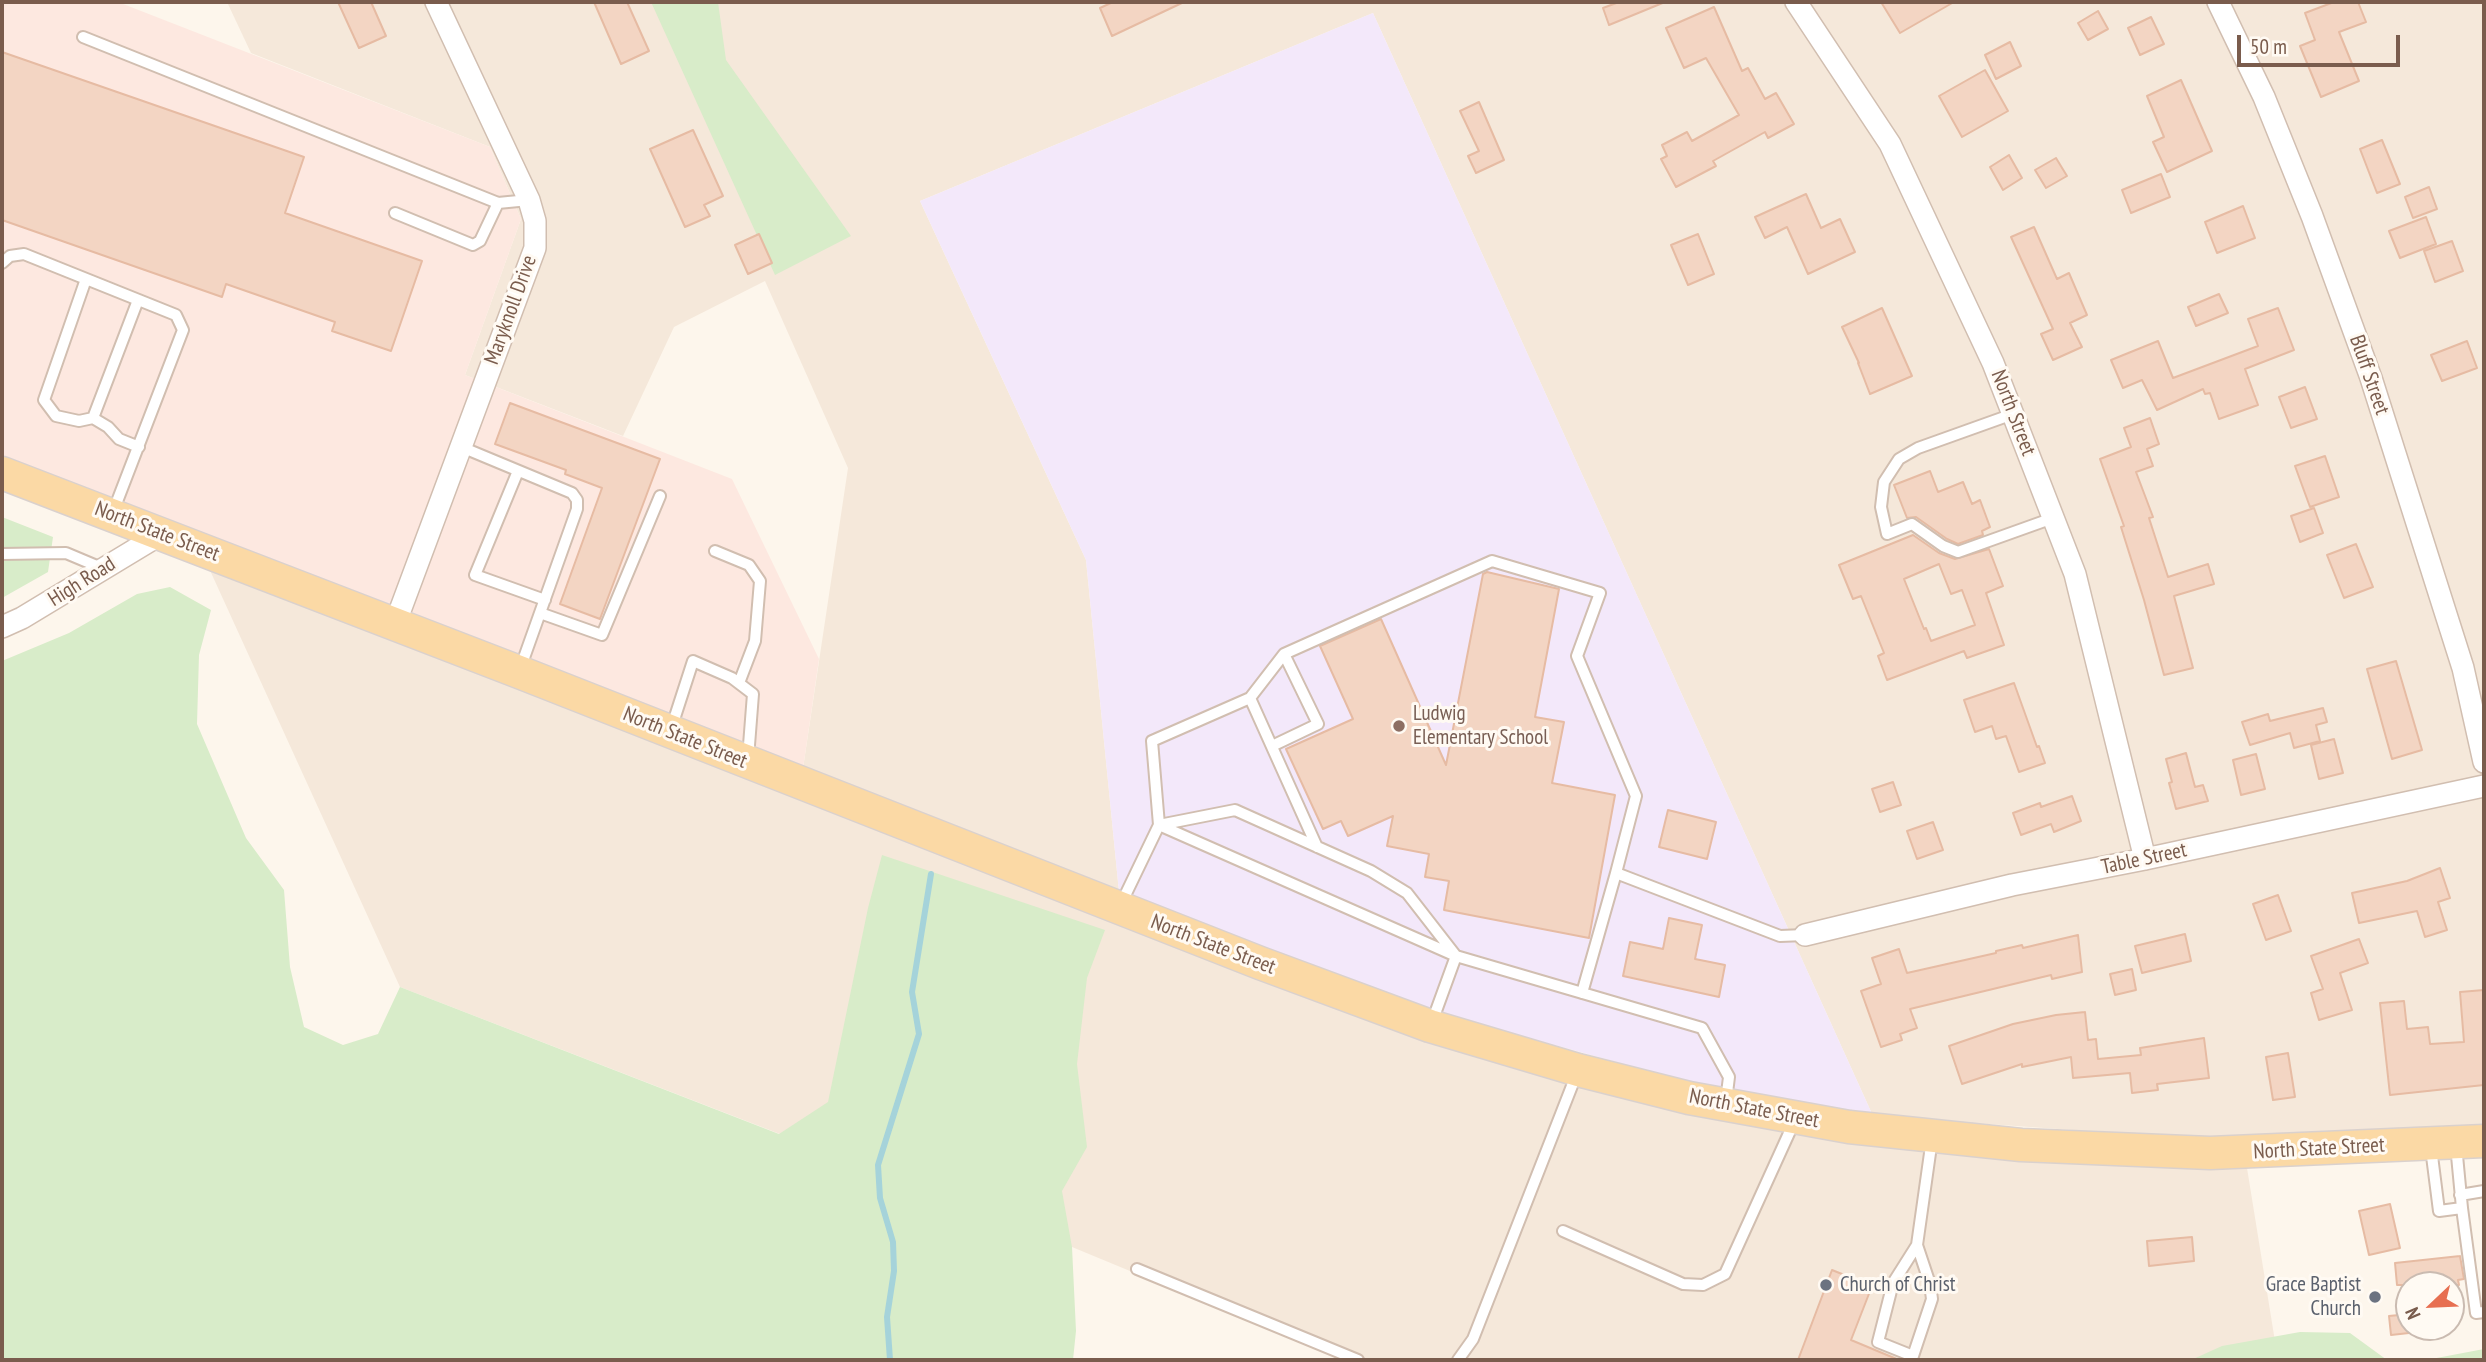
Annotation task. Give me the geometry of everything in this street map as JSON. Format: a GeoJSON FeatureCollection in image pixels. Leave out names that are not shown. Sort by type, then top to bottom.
{"type":"FeatureCollection","features":[{"type":"Feature","properties":{"kind":"main road","name":"North State Street"},"geometry":{"type":"LineString","coordinates":[[2,473],[519,672],[1119,908],[1430,1026],[1578,1070],[1689,1098],[1796,1118],[1932,1137],[2060,1148],[2210,1153],[2457,1142]]}},
{"type":"Feature","properties":{"kind":"street","name":"Maryknoll Drive"},"geometry":{"type":"LineString","coordinates":[[395,624],[459,446],[535,248],[535,220],[529,200],[436,2]]}},
{"type":"Feature","properties":{"kind":"street","name":"North Street"},"geometry":{"type":"LineString","coordinates":[[1796,2],[1890,144],[1993,363],[2075,574],[2145,859]]}},
{"type":"Feature","properties":{"kind":"street","name":"Bluff Street"},"geometry":{"type":"LineString","coordinates":[[2218,2],[2268,109],[2312,216],[2371,377],[2463,668],[2484,762]]}},
{"type":"Feature","properties":{"kind":"street","name":"High Road"},"geometry":{"type":"LineString","coordinates":[[2,627],[22,618],[161,534]]}},
{"type":"Feature","properties":{"kind":"street","name":"Table Street"},"geometry":{"type":"LineString","coordinates":[[1805,935],[2012,885],[2484,786]]}},
{"type":"Feature","properties":{"kind":"lane"},"geometry":{"type":"LineString","coordinates":[[83,37],[498,203],[529,200]]}},
{"type":"Feature","properties":{"kind":"lane"},"geometry":{"type":"LineString","coordinates":[[395,213],[473,245],[480,241],[498,203]]}},
{"type":"Feature","properties":{"kind":"lane"},"geometry":{"type":"LineString","coordinates":[[2,263],[10,256],[24,254],[176,315],[183,330],[112,515]]}},
{"type":"Feature","properties":{"kind":"lane"},"geometry":{"type":"LineString","coordinates":[[86,279],[44,400],[56,416],[79,421],[93,418],[108,427],[119,439],[139,447]]}},
{"type":"Feature","properties":{"kind":"lane"},"geometry":{"type":"LineString","coordinates":[[93,418],[138,300]]}},
{"type":"Feature","properties":{"kind":"lane"},"geometry":{"type":"LineString","coordinates":[[2013,414],[1919,448],[1899,459],[1884,482],[1881,507],[1887,534],[1912,524],[1943,546],[1958,552],[2053,518]]}},
{"type":"Feature","properties":{"kind":"lane"},"geometry":{"type":"LineString","coordinates":[[459,446],[572,493],[577,500],[577,509],[519,672]]}},
{"type":"Feature","properties":{"kind":"lane"},"geometry":{"type":"LineString","coordinates":[[518,471],[475,575],[545,600]]}},
{"type":"Feature","properties":{"kind":"lane"},"geometry":{"type":"LineString","coordinates":[[540,613],[602,635],[660,496]]}},
{"type":"Feature","properties":{"kind":"lane"},"geometry":{"type":"LineString","coordinates":[[715,551],[749,565],[760,581],[755,641],[739,683]]}},
{"type":"Feature","properties":{"kind":"lane"},"geometry":{"type":"LineString","coordinates":[[2,554],[66,552],[104,569]]}},
{"type":"Feature","properties":{"kind":"lane"},"geometry":{"type":"LineString","coordinates":[[1119,908],[1159,825],[1152,741],[1250,698],[1284,654],[1492,561],[1600,593],[1577,656],[1636,796],[1582,993]]}},
{"type":"Feature","properties":{"kind":"lane"},"geometry":{"type":"LineString","coordinates":[[1272,746],[1318,723],[1284,654]]}},
{"type":"Feature","properties":{"kind":"lane"},"geometry":{"type":"LineString","coordinates":[[670,732],[693,661],[739,683],[753,694],[748,762]]}},
{"type":"Feature","properties":{"kind":"lane"},"geometry":{"type":"LineString","coordinates":[[1250,698],[1317,846]]}},
{"type":"Feature","properties":{"kind":"lane"},"geometry":{"type":"LineString","coordinates":[[1159,825],[1235,810],[1317,846],[1371,871],[1407,893],[1456,956]]}},
{"type":"Feature","properties":{"kind":"lane"},"geometry":{"type":"LineString","coordinates":[[1159,825],[1456,956],[1702,1028],[1729,1077],[1726,1104]]}},
{"type":"Feature","properties":{"kind":"lane"},"geometry":{"type":"LineString","coordinates":[[1616,873],[1780,936],[1805,935]]}},
{"type":"Feature","properties":{"kind":"lane"},"geometry":{"type":"LineString","coordinates":[[1430,1026],[1456,956]]}},
{"type":"Feature","properties":{"kind":"lane"},"geometry":{"type":"LineString","coordinates":[[1458,1360],[1474,1339],[1578,1070]]}},
{"type":"Feature","properties":{"kind":"lane"},"geometry":{"type":"LineString","coordinates":[[1563,1231],[1683,1284],[1703,1285],[1726,1274],[1796,1118]]}},
{"type":"Feature","properties":{"kind":"lane"},"geometry":{"type":"LineString","coordinates":[[1917,1245],[1932,1299],[1913,1356],[1878,1342],[1893,1283],[1917,1245],[1932,1137]]}},
{"type":"Feature","properties":{"kind":"lane"},"geometry":{"type":"LineString","coordinates":[[2457,1142],[2460,1195],[2476,1313],[2484,1312]]}},
{"type":"Feature","properties":{"kind":"lane"},"geometry":{"type":"LineString","coordinates":[[2457,1142],[2439,1211],[2462,1208]]}},
{"type":"Feature","properties":{"kind":"lane"},"geometry":{"type":"LineString","coordinates":[[2460,1195],[2484,1191]]}},
{"type":"Feature","properties":{"kind":"lane"},"geometry":{"type":"LineString","coordinates":[[1137,1269],[1359,1360]]}},
{"type":"Feature","properties":{"kind":"shaded area"},"geometry":{"type":"Polygon","coordinates":[[[2,2],[118,2],[490,147],[521,219],[465,375],[732,479],[819,659],[803,768],[2,457],[2,2]]]}},
{"type":"Feature","properties":{"kind":"shaded area"},"geometry":{"type":"Polygon","coordinates":[[[227,2],[2484,2],[2484,1129],[2187,1138],[1873,1116],[1373,13],[920,201],[1086,560],[1119,892],[803,768],[848,468],[765,281],[674,327],[623,436],[465,375],[521,219],[490,147],[251,53],[227,2]]]}},
{"type":"Feature","properties":{"kind":"shaded area","name":"Ludwig Elementary School"},"geometry":{"type":"Polygon","coordinates":[[[1373,13],[1873,1116],[1704,1086],[1474,1023],[1267,954],[1119,892],[1086,560],[920,201],[1373,13]]]}},
{"type":"Feature","properties":{"kind":"shaded area"},"geometry":{"type":"Polygon","coordinates":[[[208,566],[1391,1028],[1998,1157],[2247,1168],[2278,1360],[1345,1360],[1072,1247],[400,987],[208,566]]]}},
{"type":"Feature","properties":{"kind":"green space"},"geometry":{"type":"Polygon","coordinates":[[[651,2],[718,2],[726,60],[851,236],[775,275],[651,2]]]}},
{"type":"Feature","properties":{"kind":"green space"},"geometry":{"type":"Polygon","coordinates":[[[2,517],[53,537],[48,572],[2,598],[2,517]]]}},
{"type":"Feature","properties":{"kind":"green space"},"geometry":{"type":"Polygon","coordinates":[[[170,587],[211,610],[199,655],[197,724],[246,838],[284,890],[290,967],[304,1027],[343,1045],[378,1034],[400,987],[779,1134],[828,1102],[868,908],[882,855],[1105,930],[1087,978],[1077,1064],[1087,1147],[1062,1191],[1072,1247],[1076,1331],[1073,1360],[2,1360],[2,661],[69,633],[137,594],[170,587]]]}},
{"type":"Feature","properties":{"kind":"green space"},"geometry":{"type":"Polygon","coordinates":[[[2300,1332],[2350,1333],[2387,1360],[2191,1360],[2222,1346],[2300,1332]]]}},
{"type":"Feature","properties":{"kind":"green space"},"geometry":{"type":"Polygon","coordinates":[[[2484,1349],[2484,1360],[2426,1360],[2484,1349]]]}},
{"type":"Feature","properties":{"kind":"building"},"geometry":{"type":"Polygon","coordinates":[[[338,2],[371,2],[386,36],[359,48],[338,2]]]}},
{"type":"Feature","properties":{"kind":"building"},"geometry":{"type":"Polygon","coordinates":[[[594,2],[627,2],[649,51],[621,64],[594,2]]]}},
{"type":"Feature","properties":{"kind":"building"},"geometry":{"type":"Polygon","coordinates":[[[1113,2],[1184,2],[1112,36],[1100,8],[1113,2]]]}},
{"type":"Feature","properties":{"kind":"building"},"geometry":{"type":"Polygon","coordinates":[[[1619,2],[1665,2],[1609,25],[1603,8],[1619,2]]]}},
{"type":"Feature","properties":{"kind":"building"},"geometry":{"type":"Polygon","coordinates":[[[1881,2],[1954,2],[1900,33],[1881,2]]]}},
{"type":"Feature","properties":{"kind":"building"},"geometry":{"type":"Polygon","coordinates":[[[2334,2],[2358,2],[2366,22],[2339,32],[2359,81],[2321,97],[2300,46],[2315,40],[2305,13],[2334,2]]]}},
{"type":"Feature","properties":{"kind":"building"},"geometry":{"type":"Polygon","coordinates":[[[1714,7],[1742,71],[1748,68],[1765,99],[1776,93],[1794,124],[1768,138],[1765,132],[1713,161],[1716,166],[1676,187],[1661,159],[1667,156],[1662,145],[1687,132],[1692,141],[1739,115],[1706,58],[1684,68],[1666,28],[1714,7]]]}},
{"type":"Feature","properties":{"kind":"building"},"geometry":{"type":"Polygon","coordinates":[[[2098,11],[2108,29],[2088,40],[2078,23],[2098,11]]]}},
{"type":"Feature","properties":{"kind":"building"},"geometry":{"type":"Polygon","coordinates":[[[2151,17],[2164,44],[2140,55],[2128,28],[2151,17]]]}},
{"type":"Feature","properties":{"kind":"building"},"geometry":{"type":"Polygon","coordinates":[[[2010,42],[2021,66],[1996,79],[1985,55],[2010,42]]]}},
{"type":"Feature","properties":{"kind":"building"},"geometry":{"type":"Polygon","coordinates":[[[2,52],[304,157],[285,213],[422,261],[391,351],[332,331],[335,322],[226,284],[222,297],[2,220],[2,52]]]}},
{"type":"Feature","properties":{"kind":"building"},"geometry":{"type":"Polygon","coordinates":[[[1985,70],[2008,111],[1962,137],[1939,96],[1985,70]]]}},
{"type":"Feature","properties":{"kind":"building"},"geometry":{"type":"Polygon","coordinates":[[[2181,80],[2212,151],[2167,172],[2153,142],[2164,137],[2147,96],[2181,80]]]}},
{"type":"Feature","properties":{"kind":"building"},"geometry":{"type":"Polygon","coordinates":[[[1479,102],[1504,160],[1476,173],[1468,156],[1479,151],[1460,111],[1479,102]]]}},
{"type":"Feature","properties":{"kind":"building"},"geometry":{"type":"Polygon","coordinates":[[[693,130],[723,196],[704,205],[710,216],[685,227],[650,149],[693,130]]]}},
{"type":"Feature","properties":{"kind":"building"},"geometry":{"type":"Polygon","coordinates":[[[2382,140],[2400,184],[2377,193],[2360,149],[2382,140]]]}},
{"type":"Feature","properties":{"kind":"building"},"geometry":{"type":"Polygon","coordinates":[[[2009,155],[2022,178],[2003,190],[1990,167],[2009,155]]]}},
{"type":"Feature","properties":{"kind":"building"},"geometry":{"type":"Polygon","coordinates":[[[2056,158],[2067,176],[2046,188],[2035,170],[2056,158]]]}},
{"type":"Feature","properties":{"kind":"building"},"geometry":{"type":"Polygon","coordinates":[[[2161,174],[2170,197],[2131,213],[2122,190],[2161,174]]]}},
{"type":"Feature","properties":{"kind":"building"},"geometry":{"type":"Polygon","coordinates":[[[2429,187],[2437,209],[2413,218],[2405,197],[2429,187]]]}},
{"type":"Feature","properties":{"kind":"building"},"geometry":{"type":"Polygon","coordinates":[[[1806,194],[1821,228],[1840,219],[1855,252],[1808,274],[1787,227],[1765,238],[1755,217],[1806,194]]]}},
{"type":"Feature","properties":{"kind":"building"},"geometry":{"type":"Polygon","coordinates":[[[2243,206],[2255,238],[2217,253],[2205,222],[2243,206]]]}},
{"type":"Feature","properties":{"kind":"building"},"geometry":{"type":"Polygon","coordinates":[[[2426,217],[2436,244],[2400,258],[2389,231],[2426,217]]]}},
{"type":"Feature","properties":{"kind":"building"},"geometry":{"type":"Polygon","coordinates":[[[2034,227],[2057,279],[2069,273],[2087,315],[2070,323],[2082,347],[2053,360],[2041,334],[2053,329],[2011,237],[2034,227]]]}},
{"type":"Feature","properties":{"kind":"building"},"geometry":{"type":"Polygon","coordinates":[[[759,234],[772,263],[748,274],[735,245],[759,234]]]}},
{"type":"Feature","properties":{"kind":"building"},"geometry":{"type":"Polygon","coordinates":[[[1698,234],[1714,274],[1688,285],[1671,245],[1698,234]]]}},
{"type":"Feature","properties":{"kind":"building"},"geometry":{"type":"Polygon","coordinates":[[[2452,241],[2463,271],[2435,282],[2424,251],[2452,241]]]}},
{"type":"Feature","properties":{"kind":"building"},"geometry":{"type":"Polygon","coordinates":[[[2219,294],[2228,313],[2196,326],[2188,307],[2219,294]]]}},
{"type":"Feature","properties":{"kind":"building"},"geometry":{"type":"Polygon","coordinates":[[[1882,308],[1912,376],[1870,394],[1842,327],[1882,308]]]}},
{"type":"Feature","properties":{"kind":"building"},"geometry":{"type":"Polygon","coordinates":[[[2278,308],[2294,350],[2245,369],[2258,405],[2219,419],[2210,393],[2205,394],[2203,389],[2157,410],[2142,380],[2123,388],[2111,360],[2158,341],[2173,378],[2258,346],[2248,319],[2278,308]]]}},
{"type":"Feature","properties":{"kind":"building"},"geometry":{"type":"Polygon","coordinates":[[[2467,341],[2477,368],[2442,381],[2431,355],[2467,341]]]}},
{"type":"Feature","properties":{"kind":"building"},"geometry":{"type":"Polygon","coordinates":[[[2305,387],[2317,419],[2291,428],[2279,397],[2305,387]]]}},
{"type":"Feature","properties":{"kind":"building"},"geometry":{"type":"Polygon","coordinates":[[[510,403],[660,459],[600,619],[560,604],[602,488],[565,474],[566,470],[495,444],[510,403]]]}},
{"type":"Feature","properties":{"kind":"building"},"geometry":{"type":"Polygon","coordinates":[[[2150,418],[2159,444],[2147,449],[2153,466],[2136,472],[2153,517],[2149,518],[2168,577],[2208,564],[2214,584],[2174,596],[2193,668],[2164,675],[2121,527],[2124,526],[2100,459],[2131,447],[2124,428],[2150,418]]]}},
{"type":"Feature","properties":{"kind":"building"},"geometry":{"type":"Polygon","coordinates":[[[2325,456],[2339,497],[2310,507],[2295,466],[2325,456]]]}},
{"type":"Feature","properties":{"kind":"building"},"geometry":{"type":"Polygon","coordinates":[[[1930,471],[1938,492],[1963,482],[1972,504],[1980,500],[1990,527],[1982,531],[1983,535],[1958,544],[1916,517],[1907,518],[1894,485],[1930,471]]]}},
{"type":"Feature","properties":{"kind":"building"},"geometry":{"type":"Polygon","coordinates":[[[2314,508],[2323,533],[2300,542],[2291,516],[2314,508]]]}},
{"type":"Feature","properties":{"kind":"building"},"geometry":{"type":"Polygon","coordinates":[[[1913,535],[1939,553],[1955,559],[1989,549],[2003,586],[1986,593],[2004,645],[1967,658],[1964,651],[1887,680],[1878,656],[1884,653],[1861,596],[1853,599],[1839,565],[1913,535]],[[1939,564],[1904,579],[1931,641],[1975,625],[1962,590],[1951,594],[1939,564]]]}},
{"type":"Feature","properties":{"kind":"building"},"geometry":{"type":"Polygon","coordinates":[[[2356,544],[2373,587],[2344,598],[2327,555],[2356,544]]]}},
{"type":"Feature","properties":{"kind":"building"},"geometry":{"type":"Polygon","coordinates":[[[1487,572],[1559,589],[1535,717],[1564,722],[1552,783],[1615,795],[1589,938],[1444,910],[1449,881],[1425,877],[1429,854],[1387,846],[1393,816],[1348,836],[1341,821],[1323,829],[1286,749],[1353,719],[1320,646],[1381,619],[1446,765],[1483,574],[1487,572]]]}},
{"type":"Feature","properties":{"kind":"building"},"geometry":{"type":"Polygon","coordinates":[[[2396,661],[2422,750],[2392,759],[2367,669],[2396,661]]]}},
{"type":"Feature","properties":{"kind":"building"},"geometry":{"type":"Polygon","coordinates":[[[2014,683],[2045,763],[2019,772],[2006,736],[1996,739],[1992,726],[1975,732],[1964,700],[2014,683]]]}},
{"type":"Feature","properties":{"kind":"building"},"geometry":{"type":"Polygon","coordinates":[[[2323,708],[2327,722],[2316,725],[2320,741],[2294,748],[2290,733],[2250,745],[2242,722],[2268,714],[2270,721],[2323,708]]]}},
{"type":"Feature","properties":{"kind":"building"},"geometry":{"type":"Polygon","coordinates":[[[2334,739],[2343,773],[2319,779],[2311,745],[2334,739]]]}},
{"type":"Feature","properties":{"kind":"building"},"geometry":{"type":"Polygon","coordinates":[[[2186,753],[2195,787],[2203,785],[2208,801],[2176,809],[2166,759],[2186,753]]]}},
{"type":"Feature","properties":{"kind":"building"},"geometry":{"type":"Polygon","coordinates":[[[2256,754],[2265,789],[2241,795],[2233,760],[2256,754]]]}},
{"type":"Feature","properties":{"kind":"building"},"geometry":{"type":"Polygon","coordinates":[[[1893,782],[1901,805],[1880,812],[1872,789],[1893,782]]]}},
{"type":"Feature","properties":{"kind":"building"},"geometry":{"type":"Polygon","coordinates":[[[2072,796],[2081,821],[2054,832],[2051,824],[2021,835],[2013,813],[2040,803],[2041,807],[2072,796]]]}},
{"type":"Feature","properties":{"kind":"building"},"geometry":{"type":"Polygon","coordinates":[[[1668,810],[1716,822],[1707,859],[1659,847],[1668,810]]]}},
{"type":"Feature","properties":{"kind":"building"},"geometry":{"type":"Polygon","coordinates":[[[1933,822],[1943,850],[1917,859],[1907,831],[1933,822]]]}},
{"type":"Feature","properties":{"kind":"building"},"geometry":{"type":"Polygon","coordinates":[[[2440,868],[2450,898],[2438,902],[2447,930],[2425,937],[2417,911],[2359,923],[2352,893],[2407,881],[2440,868]]]}},
{"type":"Feature","properties":{"kind":"building"},"geometry":{"type":"Polygon","coordinates":[[[2278,895],[2291,931],[2266,940],[2253,904],[2278,895]]]}},
{"type":"Feature","properties":{"kind":"building"},"geometry":{"type":"Polygon","coordinates":[[[1669,918],[1702,925],[1695,959],[1725,965],[1719,997],[1623,976],[1630,942],[1663,949],[1669,918]]]}},
{"type":"Feature","properties":{"kind":"building"},"geometry":{"type":"Polygon","coordinates":[[[2185,934],[2191,961],[2142,973],[2135,946],[2185,934]]]}},
{"type":"Feature","properties":{"kind":"building"},"geometry":{"type":"Polygon","coordinates":[[[2078,935],[2082,972],[2052,979],[2051,975],[1910,1009],[1917,1028],[1900,1034],[1902,1040],[1881,1047],[1861,991],[1881,984],[1872,958],[1899,949],[1907,973],[2022,945],[2023,948],[2078,935]]]}},
{"type":"Feature","properties":{"kind":"building"},"geometry":{"type":"Polygon","coordinates":[[[2359,939],[2368,963],[2340,973],[2352,1010],[2319,1020],[2311,993],[2323,989],[2311,956],[2359,939]]]}},
{"type":"Feature","properties":{"kind":"building"},"geometry":{"type":"Polygon","coordinates":[[[2132,969],[2136,990],[2115,995],[2110,974],[2132,969]]]}},
{"type":"Feature","properties":{"kind":"building"},"geometry":{"type":"Polygon","coordinates":[[[2484,990],[2484,1085],[2390,1095],[2380,1003],[2404,1001],[2407,1029],[2428,1027],[2430,1044],[2464,1042],[2460,992],[2484,990]]]}},
{"type":"Feature","properties":{"kind":"building"},"geometry":{"type":"Polygon","coordinates":[[[2085,1012],[2088,1040],[2096,1039],[2098,1059],[2141,1055],[2140,1048],[2204,1038],[2209,1078],[2157,1084],[2158,1090],[2132,1093],[2130,1073],[2073,1078],[2071,1057],[2022,1067],[2022,1064],[1962,1084],[1949,1046],[2013,1024],[2085,1012]]]}},
{"type":"Feature","properties":{"kind":"building"},"geometry":{"type":"Polygon","coordinates":[[[2288,1053],[2295,1097],[2273,1100],[2266,1057],[2288,1053]]]}},
{"type":"Feature","properties":{"kind":"building"},"geometry":{"type":"Polygon","coordinates":[[[2390,1204],[2400,1248],[2369,1255],[2359,1211],[2390,1204]]]}},
{"type":"Feature","properties":{"kind":"building"},"geometry":{"type":"Polygon","coordinates":[[[2192,1237],[2194,1261],[2149,1266],[2147,1241],[2192,1237]]]}},
{"type":"Feature","properties":{"kind":"building"},"geometry":{"type":"Polygon","coordinates":[[[2460,1256],[2463,1271],[2396,1271],[2395,1263],[2460,1256]]]}},
{"type":"Feature","properties":{"kind":"building"},"geometry":{"type":"Polygon","coordinates":[[[1832,1270],[1872,1286],[1851,1340],[1899,1360],[1798,1360],[1832,1270]]]}},
{"type":"Feature","properties":{"kind":"building"},"geometry":{"type":"Polygon","coordinates":[[[2395,1315],[2395,1335],[2391,1335],[2389,1316],[2395,1315]]]}},
{"type":"Feature","properties":{"kind":"waterway"},"geometry":{"type":"LineString","coordinates":[[890,1360],[887,1317],[894,1271],[893,1242],[880,1198],[878,1165],[919,1034],[912,992],[931,874]]}},
{"type":"Feature","properties":{"kind":"place","name":"Ludwig Elementary School"},"geometry":{"type":"Point","coordinates":[1399,726]}},
{"type":"Feature","properties":{"kind":"place","name":"Church of Christ"},"geometry":{"type":"Point","coordinates":[1826,1285]}},
{"type":"Feature","properties":{"kind":"place","name":"Grace Baptist Church"},"geometry":{"type":"Point","coordinates":[2375,1297]}}]}
